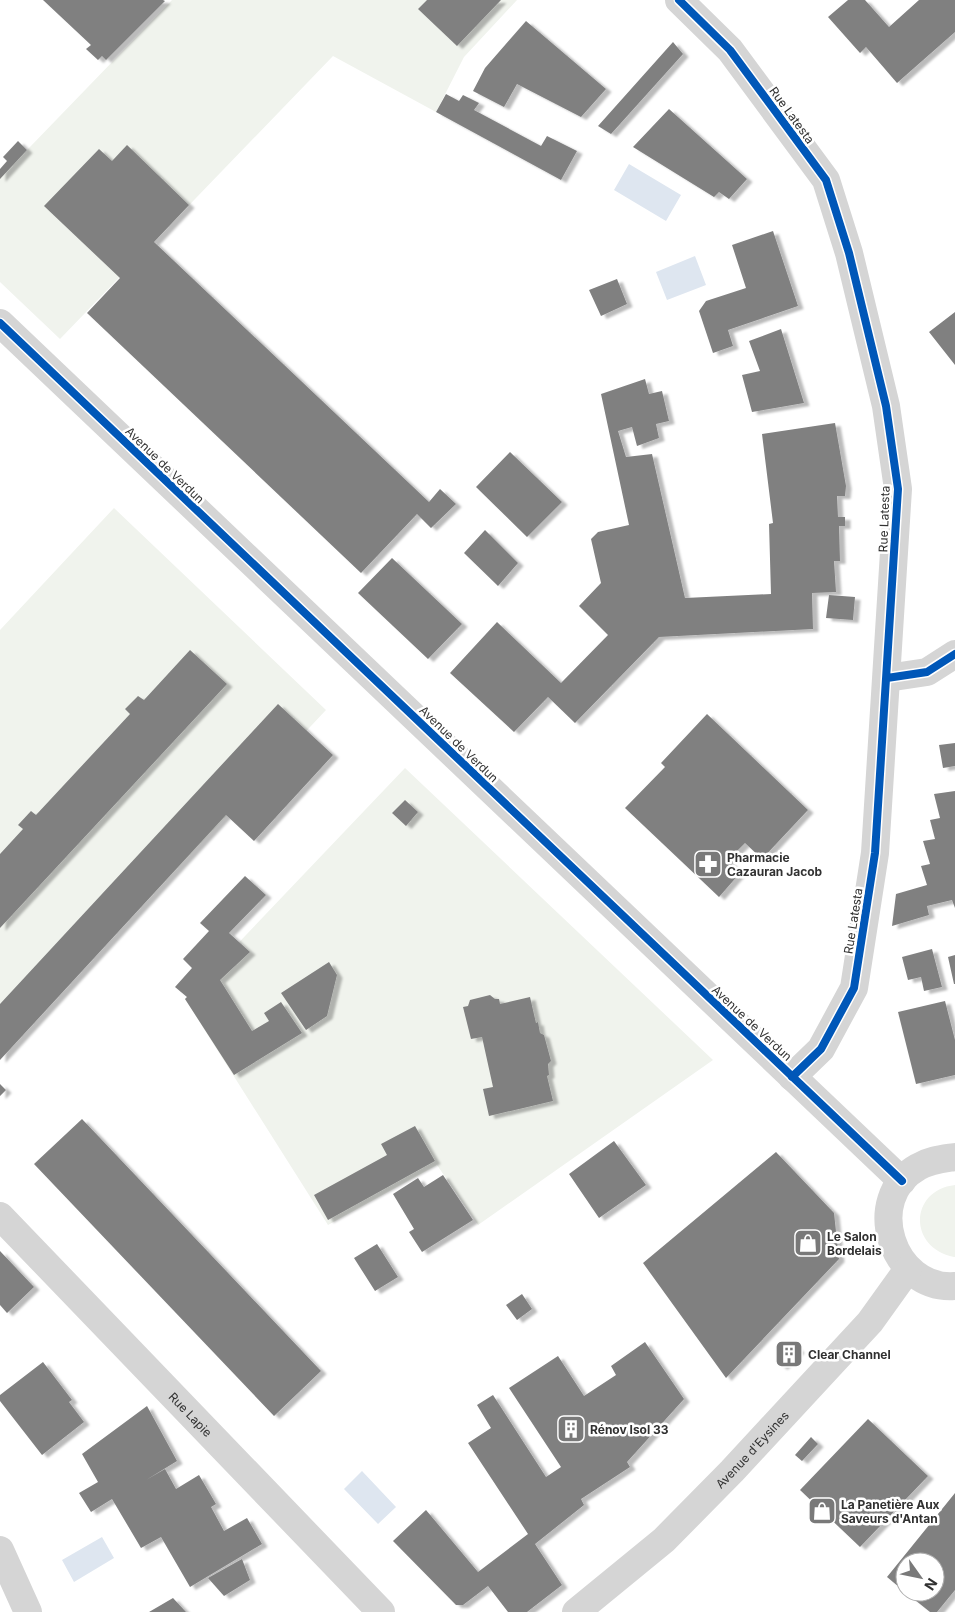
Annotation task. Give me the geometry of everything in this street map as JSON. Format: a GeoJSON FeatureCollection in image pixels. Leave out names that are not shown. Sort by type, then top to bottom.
{"type":"FeatureCollection","features":[{"type":"Feature","properties":{"kind":"street","name":"Rue Latesta"},"geometry":{"type":"LineString","coordinates":[[679,0],[730,50],[826,180],[849,254],[886,406],[898,489],[875,853],[854,988],[821,1049],[792,1077]]}},
{"type":"Feature","properties":{"kind":"street","name":"Avenue de Verdun"},"geometry":{"type":"LineString","coordinates":[[0,323],[902,1181]]}},
{"type":"Feature","properties":{"kind":"street"},"geometry":{"type":"LineString","coordinates":[[887,678],[927,672],[955,654]]}},
{"type":"Feature","properties":{"kind":"street"},"geometry":{"type":"LineString","coordinates":[[955,1157],[936,1160],[917,1168],[902,1181],[892,1198],[888,1218],[890,1239],[898,1257],[908,1269],[929,1282],[955,1286]]}},
{"type":"Feature","properties":{"kind":"street","name":"Rue Lapie"},"geometry":{"type":"LineString","coordinates":[[0,1216],[381,1612]]}},
{"type":"Feature","properties":{"kind":"street","name":"Avenue d'Eysines"},"geometry":{"type":"LineString","coordinates":[[576,1612],[664,1540],[732,1472],[870,1322],[908,1269]]}},
{"type":"Feature","properties":{"kind":"street"},"geometry":{"type":"LineString","coordinates":[[0,1550],[28,1612]]}},
{"type":"Feature","properties":{"kind":"shaded area"},"geometry":{"type":"Polygon","coordinates":[[[172,0],[517,0],[464,57],[436,112],[333,56],[60,339],[0,282],[0,178],[172,0]]]}},
{"type":"Feature","properties":{"kind":"shaded area"},"geometry":{"type":"Polygon","coordinates":[[[629,164],[681,195],[666,221],[614,190],[629,164]]]}},
{"type":"Feature","properties":{"kind":"shaded area"},"geometry":{"type":"Polygon","coordinates":[[[695,256],[706,285],[667,300],[656,272],[695,256]]]}},
{"type":"Feature","properties":{"kind":"shaded area"},"geometry":{"type":"Polygon","coordinates":[[[114,508],[326,710],[0,1057],[0,630],[114,508]]]}},
{"type":"Feature","properties":{"kind":"shaded area"},"geometry":{"type":"Polygon","coordinates":[[[405,768],[713,1060],[478,1225],[437,1165],[328,1225],[185,999],[405,768]]]}},
{"type":"Feature","properties":{"kind":"shaded area"},"geometry":{"type":"Polygon","coordinates":[[[955,1185],[954,1257],[939,1251],[928,1242],[922,1231],[920,1219],[923,1207],[929,1197],[940,1189],[955,1185]]]}},
{"type":"Feature","properties":{"kind":"shaded area"},"geometry":{"type":"Polygon","coordinates":[[[362,1471],[396,1507],[378,1524],[344,1489],[362,1471]]]}},
{"type":"Feature","properties":{"kind":"shaded area"},"geometry":{"type":"Polygon","coordinates":[[[102,1537],[114,1558],[74,1582],[62,1560],[102,1537]]]}},
{"type":"Feature","properties":{"kind":"building"},"geometry":{"type":"Polygon","coordinates":[[[43,0],[165,1],[106,60],[102,56],[98,60],[86,49],[91,45],[43,0]]]}},
{"type":"Feature","properties":{"kind":"building"},"geometry":{"type":"Polygon","coordinates":[[[427,0],[501,0],[457,46],[418,9],[427,0]]]}},
{"type":"Feature","properties":{"kind":"building"},"geometry":{"type":"Polygon","coordinates":[[[848,0],[865,0],[889,27],[919,0],[955,0],[955,32],[897,83],[866,47],[860,53],[828,17],[848,0]]]}},
{"type":"Feature","properties":{"kind":"building"},"geometry":{"type":"Polygon","coordinates":[[[526,21],[606,89],[581,117],[517,84],[504,107],[473,91],[485,68],[526,21]]]}},
{"type":"Feature","properties":{"kind":"building"},"geometry":{"type":"Polygon","coordinates":[[[673,42],[683,54],[611,134],[598,126],[673,42]]]}},
{"type":"Feature","properties":{"kind":"building"},"geometry":{"type":"Polygon","coordinates":[[[446,94],[459,101],[463,95],[479,103],[474,110],[541,146],[547,136],[577,151],[561,180],[436,112],[446,94]]]}},
{"type":"Feature","properties":{"kind":"building"},"geometry":{"type":"Polygon","coordinates":[[[669,109],[747,179],[729,199],[719,192],[714,197],[633,147],[669,109]]]}},
{"type":"Feature","properties":{"kind":"building"},"geometry":{"type":"Polygon","coordinates":[[[18,141],[27,150],[0,179],[0,169],[7,161],[3,157],[18,141]]]}},
{"type":"Feature","properties":{"kind":"building"},"geometry":{"type":"Polygon","coordinates":[[[127,145],[189,205],[154,242],[429,502],[440,489],[456,504],[431,528],[417,514],[361,573],[87,313],[120,278],[44,206],[99,149],[112,161],[127,145]]]}},
{"type":"Feature","properties":{"kind":"building"},"geometry":{"type":"Polygon","coordinates":[[[773,231],[798,306],[728,330],[733,346],[713,353],[699,311],[706,301],[746,288],[732,245],[773,231]]]}},
{"type":"Feature","properties":{"kind":"building"},"geometry":{"type":"Polygon","coordinates":[[[617,279],[627,304],[601,316],[589,290],[617,279]]]}},
{"type":"Feature","properties":{"kind":"building"},"geometry":{"type":"Polygon","coordinates":[[[955,312],[955,365],[929,332],[955,312]]]}},
{"type":"Feature","properties":{"kind":"building"},"geometry":{"type":"Polygon","coordinates":[[[781,329],[804,403],[752,412],[742,375],[760,371],[749,341],[781,329]]]}},
{"type":"Feature","properties":{"kind":"building"},"geometry":{"type":"Polygon","coordinates":[[[645,379],[649,394],[662,391],[669,421],[656,424],[659,438],[637,446],[632,427],[618,431],[626,457],[652,454],[685,598],[771,594],[769,524],[773,523],[762,434],[835,423],[846,486],[845,496],[837,496],[838,517],[845,517],[845,526],[839,526],[840,561],[834,561],[836,592],[812,593],[813,629],[659,637],[575,723],[548,697],[514,732],[450,673],[497,622],[561,683],[608,635],[579,606],[601,583],[591,539],[598,532],[629,525],[601,394],[645,379]]]}},
{"type":"Feature","properties":{"kind":"building"},"geometry":{"type":"Polygon","coordinates":[[[510,452],[562,502],[527,537],[476,487],[510,452]]]}},
{"type":"Feature","properties":{"kind":"building"},"geometry":{"type":"Polygon","coordinates":[[[485,530],[518,563],[498,586],[464,553],[485,530]]]}},
{"type":"Feature","properties":{"kind":"building"},"geometry":{"type":"Polygon","coordinates":[[[392,558],[462,624],[428,659],[358,593],[392,558]]]}},
{"type":"Feature","properties":{"kind":"building"},"geometry":{"type":"Polygon","coordinates":[[[829,595],[855,597],[853,620],[826,618],[829,595]]]}},
{"type":"Feature","properties":{"kind":"building"},"geometry":{"type":"Polygon","coordinates":[[[190,650],[227,684],[0,928],[0,854],[23,829],[18,825],[31,811],[36,815],[130,714],[125,709],[138,696],[144,700],[190,650]]]}},
{"type":"Feature","properties":{"kind":"building"},"geometry":{"type":"Polygon","coordinates":[[[278,704],[333,755],[254,841],[226,815],[0,1060],[0,1004],[278,704]]]}},
{"type":"Feature","properties":{"kind":"building"},"geometry":{"type":"Polygon","coordinates":[[[707,714],[808,810],[762,859],[745,843],[728,860],[740,873],[719,897],[625,808],[665,767],[661,763],[707,714]]]}},
{"type":"Feature","properties":{"kind":"building"},"geometry":{"type":"Polygon","coordinates":[[[955,743],[955,766],[943,768],[939,745],[955,743]]]}},
{"type":"Feature","properties":{"kind":"building"},"geometry":{"type":"Polygon","coordinates":[[[955,791],[955,908],[952,900],[927,906],[929,915],[892,926],[896,894],[927,885],[921,866],[930,864],[923,841],[935,839],[930,820],[940,818],[934,794],[955,791]]]}},
{"type":"Feature","properties":{"kind":"building"},"geometry":{"type":"Polygon","coordinates":[[[405,800],[418,812],[406,826],[392,813],[405,800]]]}},
{"type":"Feature","properties":{"kind":"building"},"geometry":{"type":"Polygon","coordinates":[[[245,876],[266,895],[229,933],[250,952],[220,980],[252,1031],[269,1021],[264,1013],[281,1002],[302,1033],[234,1075],[185,999],[187,997],[175,987],[192,968],[183,959],[209,931],[200,923],[245,876]]]}},
{"type":"Feature","properties":{"kind":"building"},"geometry":{"type":"Polygon","coordinates":[[[932,949],[942,987],[924,991],[921,977],[908,980],[902,957],[932,949]]]}},
{"type":"Feature","properties":{"kind":"building"},"geometry":{"type":"Polygon","coordinates":[[[955,955],[955,984],[954,984],[948,957],[955,955]]]}},
{"type":"Feature","properties":{"kind":"building"},"geometry":{"type":"Polygon","coordinates":[[[329,962],[337,975],[327,1016],[306,1030],[281,993],[329,962]]]}},
{"type":"Feature","properties":{"kind":"building"},"geometry":{"type":"Polygon","coordinates":[[[490,995],[495,999],[499,999],[500,1004],[530,997],[536,1023],[538,1022],[540,1033],[544,1035],[551,1061],[548,1064],[549,1075],[547,1076],[553,1101],[489,1116],[483,1089],[493,1087],[482,1037],[471,1039],[463,1007],[468,1006],[470,1000],[490,995]]]}},
{"type":"Feature","properties":{"kind":"building"},"geometry":{"type":"Polygon","coordinates":[[[945,1001],[955,1040],[955,1075],[916,1084],[898,1012],[945,1001]]]}},
{"type":"Feature","properties":{"kind":"building"},"geometry":{"type":"Polygon","coordinates":[[[0,1084],[6,1090],[0,1096],[0,1084]]]}},
{"type":"Feature","properties":{"kind":"building"},"geometry":{"type":"Polygon","coordinates":[[[82,1119],[321,1371],[274,1416],[34,1164],[82,1119]]]}},
{"type":"Feature","properties":{"kind":"building"},"geometry":{"type":"Polygon","coordinates":[[[415,1126],[435,1161],[328,1220],[314,1195],[387,1155],[381,1144],[415,1126]]]}},
{"type":"Feature","properties":{"kind":"building"},"geometry":{"type":"Polygon","coordinates":[[[614,1141],[646,1185],[599,1218],[569,1174],[614,1141]]]}},
{"type":"Feature","properties":{"kind":"building"},"geometry":{"type":"Polygon","coordinates":[[[776,1152],[834,1213],[839,1259],[726,1378],[643,1263],[776,1152]]]}},
{"type":"Feature","properties":{"kind":"building"},"geometry":{"type":"Polygon","coordinates":[[[443,1175],[473,1220],[422,1252],[409,1232],[414,1229],[393,1194],[418,1178],[424,1187],[443,1175]]]}},
{"type":"Feature","properties":{"kind":"building"},"geometry":{"type":"Polygon","coordinates":[[[377,1244],[398,1277],[375,1291],[354,1258],[377,1244]]]}},
{"type":"Feature","properties":{"kind":"building"},"geometry":{"type":"Polygon","coordinates":[[[0,1251],[34,1287],[7,1313],[0,1305],[0,1251]]]}},
{"type":"Feature","properties":{"kind":"building"},"geometry":{"type":"Polygon","coordinates":[[[522,1294],[532,1309],[517,1320],[506,1305],[522,1294]]]}},
{"type":"Feature","properties":{"kind":"building"},"geometry":{"type":"Polygon","coordinates":[[[645,1342],[684,1399],[627,1462],[630,1467],[581,1499],[584,1505],[535,1544],[562,1585],[527,1612],[508,1612],[488,1586],[463,1605],[456,1605],[393,1541],[426,1510],[478,1572],[528,1534],[468,1443],[491,1428],[477,1405],[493,1395],[546,1477],[561,1467],[509,1388],[558,1356],[584,1396],[616,1375],[611,1366],[645,1342]]]}},
{"type":"Feature","properties":{"kind":"building","name":"Clear Channel"},"geometry":{"type":"Polygon","coordinates":[[[793,1344],[799,1350],[782,1367],[776,1361],[793,1344]]]}},
{"type":"Feature","properties":{"kind":"building"},"geometry":{"type":"Polygon","coordinates":[[[43,1362],[72,1400],[69,1402],[84,1422],[42,1455],[0,1401],[0,1395],[43,1362]]]}},
{"type":"Feature","properties":{"kind":"building"},"geometry":{"type":"Polygon","coordinates":[[[147,1406],[177,1461],[146,1480],[165,1469],[176,1489],[199,1475],[216,1504],[211,1507],[224,1531],[247,1518],[262,1544],[190,1587],[161,1537],[141,1548],[112,1499],[91,1512],[79,1493],[98,1482],[82,1454],[147,1406]]]}},
{"type":"Feature","properties":{"kind":"building"},"geometry":{"type":"Polygon","coordinates":[[[868,1419],[928,1476],[860,1547],[800,1490],[868,1419]]]}},
{"type":"Feature","properties":{"kind":"building"},"geometry":{"type":"Polygon","coordinates":[[[811,1437],[818,1444],[802,1461],[795,1455],[811,1437]]]}},
{"type":"Feature","properties":{"kind":"building"},"geometry":{"type":"Polygon","coordinates":[[[955,1493],[955,1590],[937,1612],[930,1612],[918,1602],[945,1602],[945,1552],[907,1552],[955,1493]]]}},
{"type":"Feature","properties":{"kind":"building"},"geometry":{"type":"Polygon","coordinates":[[[242,1559],[250,1580],[224,1596],[208,1578],[242,1559]]]}},
{"type":"Feature","properties":{"kind":"building"},"geometry":{"type":"Polygon","coordinates":[[[895,1567],[895,1584],[887,1577],[895,1567]]]}},
{"type":"Feature","properties":{"kind":"building"},"geometry":{"type":"Polygon","coordinates":[[[173,1598],[186,1612],[149,1612],[173,1598]]]}},
{"type":"Feature","properties":{"kind":"cycle path"},"geometry":{"type":"LineString","coordinates":[[679,0],[730,50],[826,180],[849,253],[886,406],[898,489],[875,853],[854,988],[821,1049],[792,1077]]}},
{"type":"Feature","properties":{"kind":"cycle path"},"geometry":{"type":"LineString","coordinates":[[0,323],[902,1181]]}},
{"type":"Feature","properties":{"kind":"cycle path"},"geometry":{"type":"LineString","coordinates":[[887,678],[927,672],[955,654]]}},
{"type":"Feature","properties":{"kind":"place","name":"Pharmacie Cazauran Jacob"},"geometry":{"type":"Point","coordinates":[708,864]}},
{"type":"Feature","properties":{"kind":"place","name":"Le Salon Bordelais"},"geometry":{"type":"Point","coordinates":[808,1243]}},
{"type":"Feature","properties":{"kind":"place","name":"Clear Channel"},"geometry":{"type":"Point","coordinates":[789,1354]}},
{"type":"Feature","properties":{"kind":"place","name":"Rénov Isol 33"},"geometry":{"type":"Point","coordinates":[571,1429]}},
{"type":"Feature","properties":{"kind":"place","name":"La Panetière Aux Saveurs d'Antan"},"geometry":{"type":"Point","coordinates":[822,1511]}}]}
